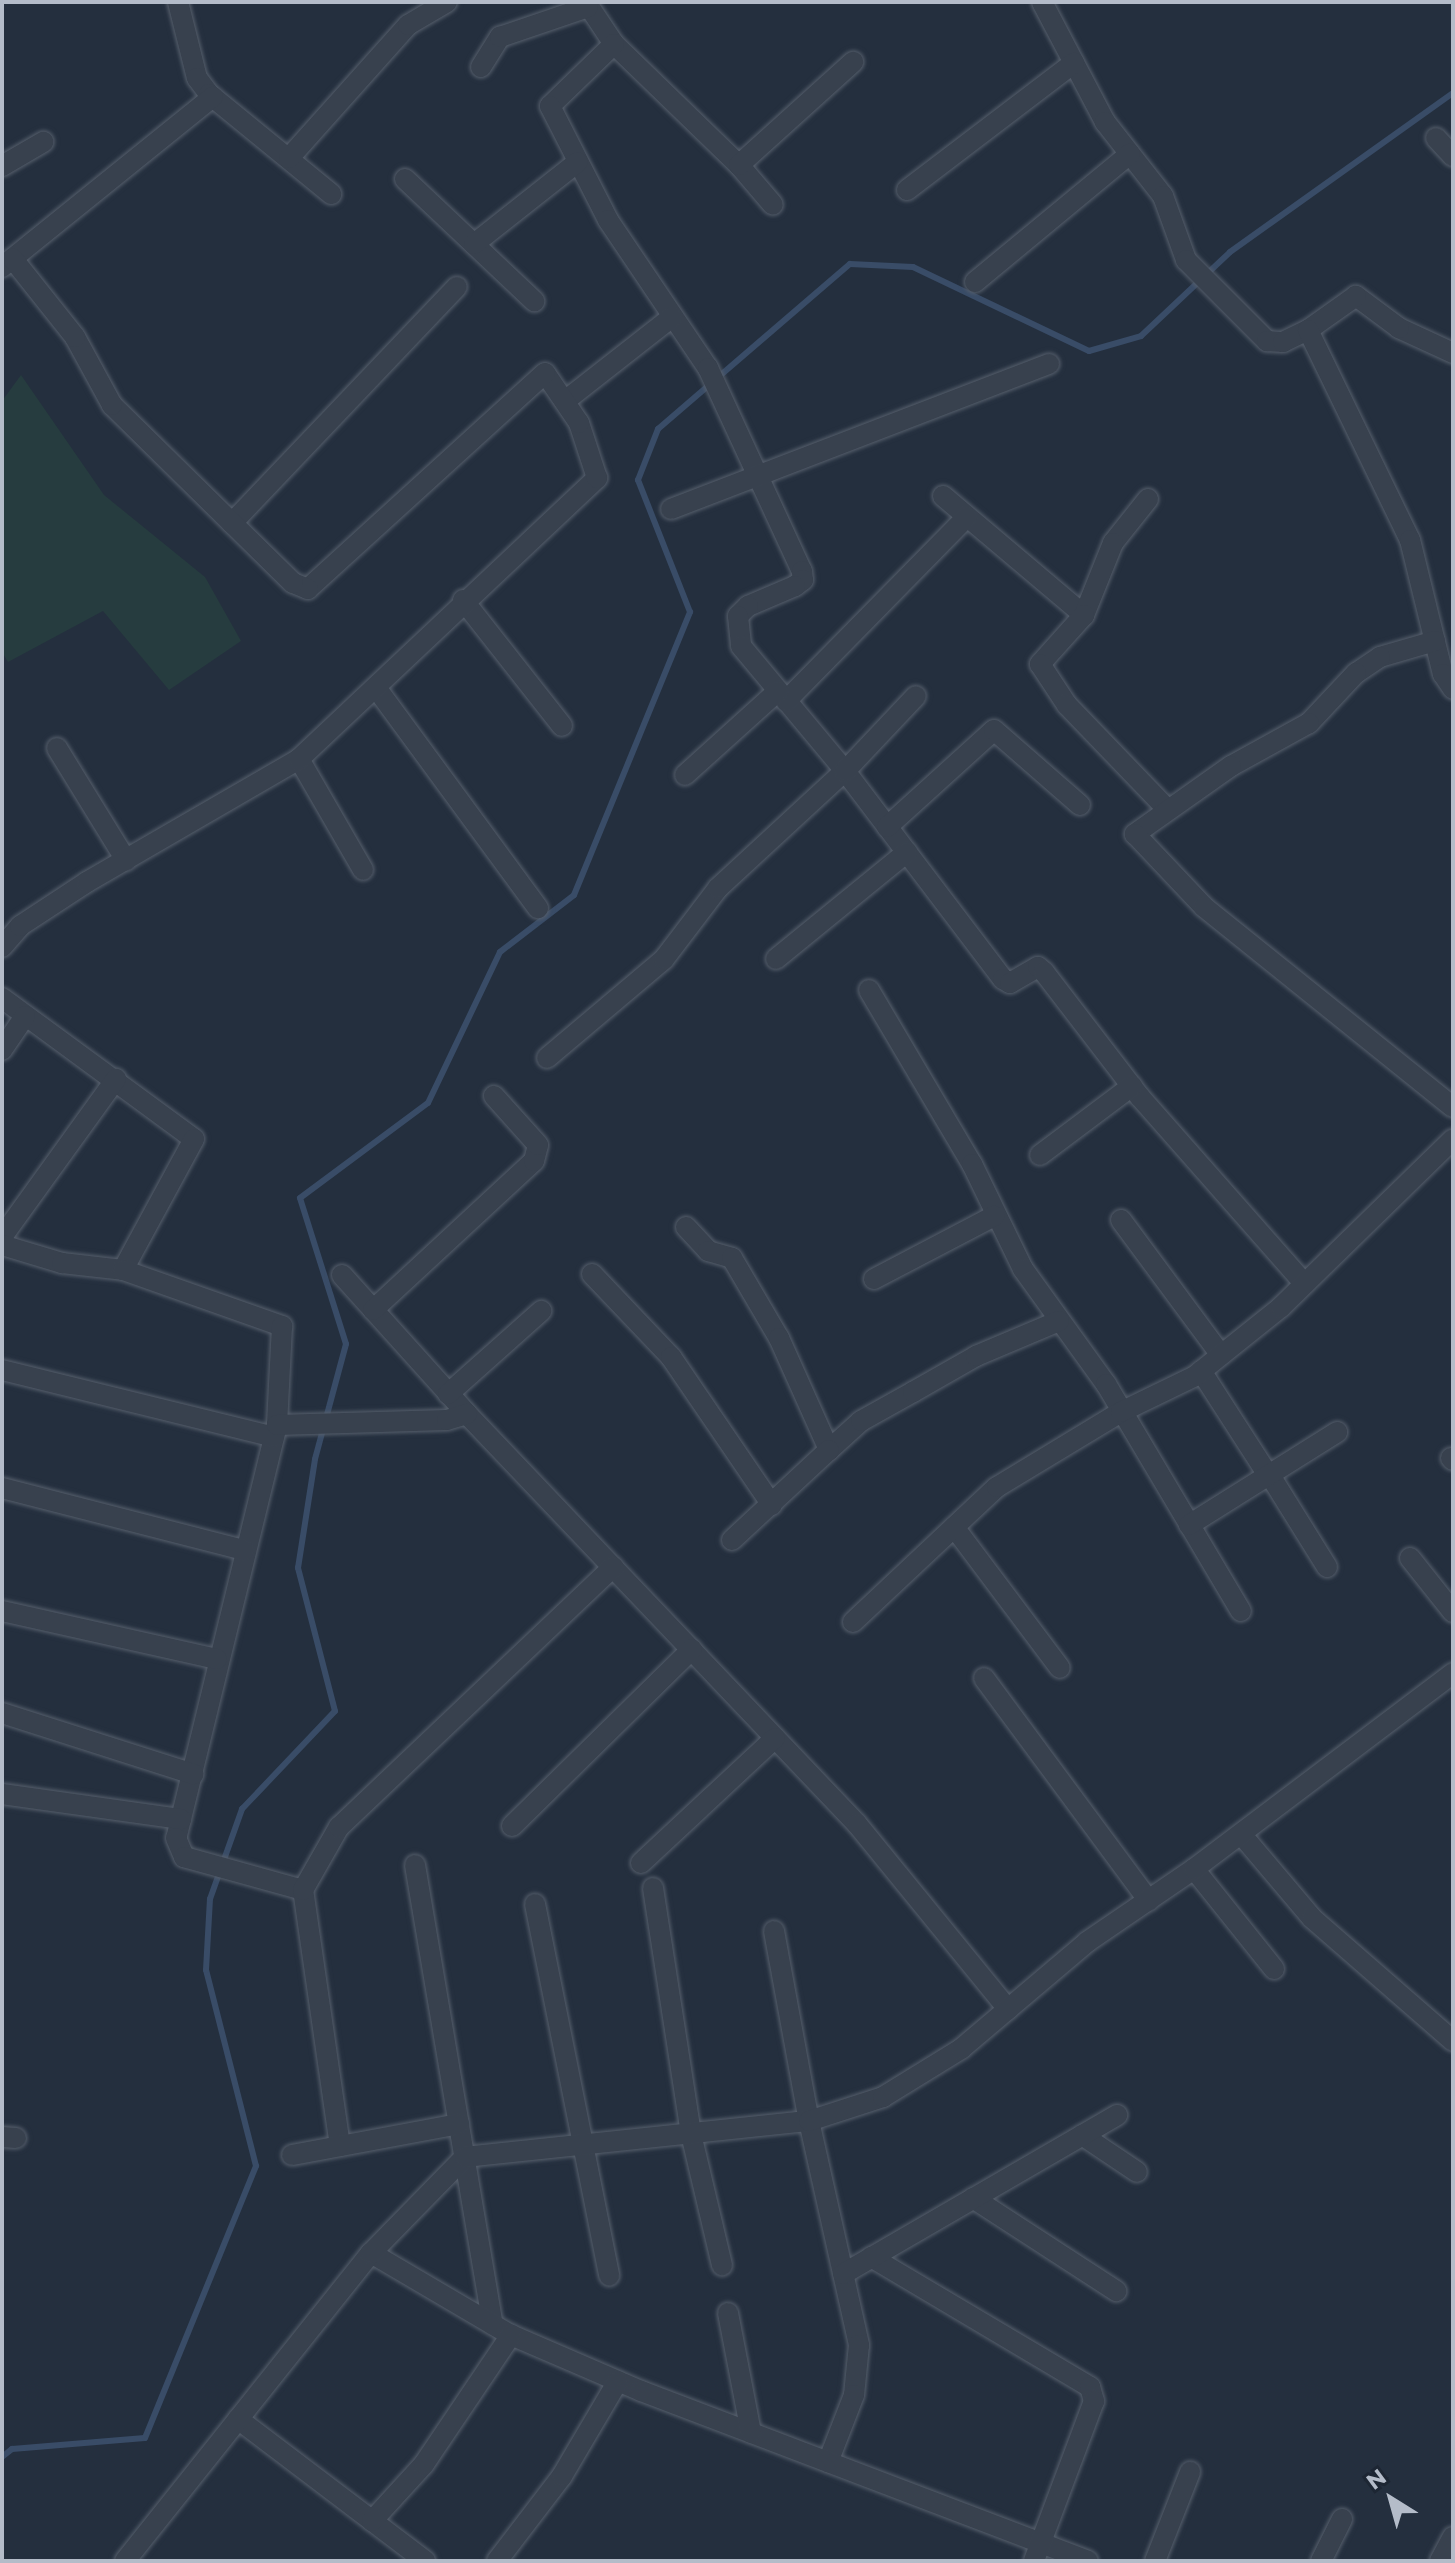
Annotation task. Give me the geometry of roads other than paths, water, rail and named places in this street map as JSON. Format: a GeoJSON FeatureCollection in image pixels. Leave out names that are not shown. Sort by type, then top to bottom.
{"type":"FeatureCollection","features":[{"type":"Feature","properties":{"kind":"street"},"geometry":{"type":"LineString","coordinates":[[178,2],[197,78],[213,97],[331,194]]}},
{"type":"Feature","properties":{"kind":"street"},"geometry":{"type":"LineString","coordinates":[[289,158],[408,25],[447,2]]}},
{"type":"Feature","properties":{"kind":"street"},"geometry":{"type":"LineString","coordinates":[[1042,2],[1105,122],[1163,196],[1186,260],[1253,330],[1267,341],[1283,342],[1308,330],[1356,296],[1399,328],[1453,353]]}},
{"type":"Feature","properties":{"kind":"street"},"geometry":{"type":"LineString","coordinates":[[481,67],[500,37],[587,5],[614,44],[739,165],[773,205]]}},
{"type":"Feature","properties":{"kind":"street"},"geometry":{"type":"LineString","coordinates":[[614,44],[550,106],[608,220],[708,368],[758,472],[803,580],[748,606],[738,616],[736,629],[741,646],[845,771],[1003,979],[1018,980],[1038,967],[1044,972],[1132,1086],[1302,1281]]}},
{"type":"Feature","properties":{"kind":"street"},"geometry":{"type":"LineString","coordinates":[[739,165],[853,62]]}},
{"type":"Feature","properties":{"kind":"street"},"geometry":{"type":"LineString","coordinates":[[907,190],[1074,63]]}},
{"type":"Feature","properties":{"kind":"street"},"geometry":{"type":"LineString","coordinates":[[2,947],[20,926],[299,759],[377,689],[463,600],[597,478],[565,401],[552,379],[545,373],[537,376],[308,589],[293,583],[112,405],[75,337],[7,263],[213,97]]}},
{"type":"Feature","properties":{"kind":"street"},"geometry":{"type":"LineString","coordinates":[[1436,138],[1453,156]]}},
{"type":"Feature","properties":{"kind":"street"},"geometry":{"type":"LineString","coordinates":[[2,166],[43,142]]}},
{"type":"Feature","properties":{"kind":"street"},"geometry":{"type":"LineString","coordinates":[[975,282],[1130,154]]}},
{"type":"Feature","properties":{"kind":"street"},"geometry":{"type":"LineString","coordinates":[[474,244],[578,162]]}},
{"type":"Feature","properties":{"kind":"street"},"geometry":{"type":"LineString","coordinates":[[405,179],[534,301]]}},
{"type":"Feature","properties":{"kind":"street"},"geometry":{"type":"LineString","coordinates":[[232,523],[457,287]]}},
{"type":"Feature","properties":{"kind":"street"},"geometry":{"type":"LineString","coordinates":[[565,401],[672,317]]}},
{"type":"Feature","properties":{"kind":"street"},"geometry":{"type":"LineString","coordinates":[[1308,330],[1410,540],[1435,641],[1453,689]]}},
{"type":"Feature","properties":{"kind":"street"},"geometry":{"type":"LineString","coordinates":[[671,509],[758,472],[1049,364]]}},
{"type":"Feature","properties":{"kind":"street"},"geometry":{"type":"LineString","coordinates":[[943,496],[1084,615]]}},
{"type":"Feature","properties":{"kind":"street"},"geometry":{"type":"LineString","coordinates":[[1148,499],[1113,543],[1084,615],[1040,664],[1040,671],[1166,808]]}},
{"type":"Feature","properties":{"kind":"street"},"geometry":{"type":"LineString","coordinates":[[685,775],[782,696],[967,517]]}},
{"type":"Feature","properties":{"kind":"street"},"geometry":{"type":"LineString","coordinates":[[463,600],[562,726]]}},
{"type":"Feature","properties":{"kind":"street"},"geometry":{"type":"LineString","coordinates":[[1435,641],[1380,657],[1356,673],[1309,723],[1166,808],[1135,834],[1194,897],[1294,983],[1453,1107]]}},
{"type":"Feature","properties":{"kind":"street"},"geometry":{"type":"LineString","coordinates":[[377,689],[538,908]]}},
{"type":"Feature","properties":{"kind":"street"},"geometry":{"type":"LineString","coordinates":[[547,1058],[664,959],[718,888],[845,771],[916,696]]}},
{"type":"Feature","properties":{"kind":"street"},"geometry":{"type":"LineString","coordinates":[[887,827],[994,730],[1080,805]]}},
{"type":"Feature","properties":{"kind":"street"},"geometry":{"type":"LineString","coordinates":[[57,748],[126,860]]}},
{"type":"Feature","properties":{"kind":"street"},"geometry":{"type":"LineString","coordinates":[[299,759],[363,870]]}},
{"type":"Feature","properties":{"kind":"street"},"geometry":{"type":"LineString","coordinates":[[776,959],[907,852]]}},
{"type":"Feature","properties":{"kind":"street"},"geometry":{"type":"LineString","coordinates":[[869,990],[972,1164],[994,1216],[1059,1321],[1121,1412],[1241,1611]]}},
{"type":"Feature","properties":{"kind":"street"},"geometry":{"type":"LineString","coordinates":[[2,998],[194,1139],[123,1270]]}},
{"type":"Feature","properties":{"kind":"street"},"geometry":{"type":"LineString","coordinates":[[2,1050],[25,1016]]}},
{"type":"Feature","properties":{"kind":"street"},"geometry":{"type":"LineString","coordinates":[[2,1237],[116,1079]]}},
{"type":"Feature","properties":{"kind":"street"},"geometry":{"type":"LineString","coordinates":[[1040,1155],[1132,1086]]}},
{"type":"Feature","properties":{"kind":"street"},"geometry":{"type":"LineString","coordinates":[[373,1310],[534,1161],[538,1145],[494,1096]]}},
{"type":"Feature","properties":{"kind":"street"},"geometry":{"type":"LineString","coordinates":[[853,1622],[997,1487],[1121,1412],[1201,1371],[1281,1307],[1302,1281],[1453,1139]]}},
{"type":"Feature","properties":{"kind":"street"},"geometry":{"type":"LineString","coordinates":[[874,1279],[994,1216]]}},
{"type":"Feature","properties":{"kind":"street"},"geometry":{"type":"LineString","coordinates":[[1121,1220],[1221,1355]]}},
{"type":"Feature","properties":{"kind":"street"},"geometry":{"type":"LineString","coordinates":[[686,1227],[708,1251],[732,1258],[779,1338],[829,1450]]}},
{"type":"Feature","properties":{"kind":"street"},"geometry":{"type":"LineString","coordinates":[[2,1245],[62,1263],[123,1270],[282,1326],[282,1430],[244,1550],[181,1819],[177,1850],[199,1862],[295,1888]]}},
{"type":"Feature","properties":{"kind":"street"},"geometry":{"type":"LineString","coordinates":[[592,1274],[671,1357],[772,1505]]}},
{"type":"Feature","properties":{"kind":"street"},"geometry":{"type":"LineString","coordinates":[[342,1275],[448,1394],[857,1824],[1008,2009]]}},
{"type":"Feature","properties":{"kind":"street"},"geometry":{"type":"LineString","coordinates":[[448,1394],[541,1311]]}},
{"type":"Feature","properties":{"kind":"street"},"geometry":{"type":"LineString","coordinates":[[732,1540],[861,1421],[951,1370],[1059,1321]]}},
{"type":"Feature","properties":{"kind":"street"},"geometry":{"type":"LineString","coordinates":[[2,1370],[282,1430],[447,1420],[467,1414]]}},
{"type":"Feature","properties":{"kind":"street"},"geometry":{"type":"LineString","coordinates":[[1201,1371],[1327,1567]]}},
{"type":"Feature","properties":{"kind":"street"},"geometry":{"type":"LineString","coordinates":[[1189,1525],[1270,1478],[1337,1432]]}},
{"type":"Feature","properties":{"kind":"street"},"geometry":{"type":"LineString","coordinates":[[2,1488],[244,1550]]}},
{"type":"Feature","properties":{"kind":"street"},"geometry":{"type":"LineString","coordinates":[[954,1527],[1060,1668]]}},
{"type":"Feature","properties":{"kind":"street"},"geometry":{"type":"LineString","coordinates":[[1410,1558],[1453,1612]]}},
{"type":"Feature","properties":{"kind":"street"},"geometry":{"type":"LineString","coordinates":[[340,2146],[295,1888],[339,1827],[613,1567]]}},
{"type":"Feature","properties":{"kind":"street"},"geometry":{"type":"LineString","coordinates":[[2,1611],[217,1659]]}},
{"type":"Feature","properties":{"kind":"street"},"geometry":{"type":"LineString","coordinates":[[512,1826],[692,1649]]}},
{"type":"Feature","properties":{"kind":"street"},"geometry":{"type":"LineString","coordinates":[[125,2561],[371,2253],[465,2157],[809,2121],[883,2097],[961,2049],[1087,1942],[1194,1869],[1453,1673]]}},
{"type":"Feature","properties":{"kind":"street"},"geometry":{"type":"LineString","coordinates":[[984,1678],[1149,1901]]}},
{"type":"Feature","properties":{"kind":"street"},"geometry":{"type":"LineString","coordinates":[[2,1713],[193,1774]]}},
{"type":"Feature","properties":{"kind":"street"},"geometry":{"type":"LineString","coordinates":[[641,1863],[775,1738]]}},
{"type":"Feature","properties":{"kind":"street"},"geometry":{"type":"LineString","coordinates":[[2,1794],[181,1819]]}},
{"type":"Feature","properties":{"kind":"street"},"geometry":{"type":"LineString","coordinates":[[1241,1834],[1312,1918],[1453,2041]]}},
{"type":"Feature","properties":{"kind":"street"},"geometry":{"type":"LineString","coordinates":[[415,1865],[493,2324]]}},
{"type":"Feature","properties":{"kind":"street"},"geometry":{"type":"LineString","coordinates":[[1194,1869],[1274,1969]]}},
{"type":"Feature","properties":{"kind":"street"},"geometry":{"type":"LineString","coordinates":[[653,1888],[691,2134],[722,2265]]}},
{"type":"Feature","properties":{"kind":"street"},"geometry":{"type":"LineString","coordinates":[[535,1904],[580,2145],[609,2276]]}},
{"type":"Feature","properties":{"kind":"street"},"geometry":{"type":"LineString","coordinates":[[774,1931],[809,2121],[859,2345],[854,2395],[828,2462]]}},
{"type":"Feature","properties":{"kind":"street"},"geometry":{"type":"LineString","coordinates":[[843,2274],[1117,2115]]}},
{"type":"Feature","properties":{"kind":"street"},"geometry":{"type":"LineString","coordinates":[[292,2155],[459,2124]]}},
{"type":"Feature","properties":{"kind":"street"},"geometry":{"type":"LineString","coordinates":[[1082,2135],[1137,2172]]}},
{"type":"Feature","properties":{"kind":"street"},"geometry":{"type":"LineString","coordinates":[[973,2198],[1116,2291]]}},
{"type":"Feature","properties":{"kind":"street"},"geometry":{"type":"LineString","coordinates":[[371,2253],[511,2335],[618,2381],[828,2462],[1038,2552],[1088,2561]]}},
{"type":"Feature","properties":{"kind":"street"},"geometry":{"type":"LineString","coordinates":[[871,2257],[1090,2387],[1094,2401],[1038,2552]]}},
{"type":"Feature","properties":{"kind":"street"},"geometry":{"type":"LineString","coordinates":[[728,2313],[751,2433]]}},
{"type":"Feature","properties":{"kind":"street"},"geometry":{"type":"LineString","coordinates":[[372,2521],[424,2464],[511,2335]]}},
{"type":"Feature","properties":{"kind":"street"},"geometry":{"type":"LineString","coordinates":[[497,2561],[562,2476],[618,2381]]}},
{"type":"Feature","properties":{"kind":"street"},"geometry":{"type":"LineString","coordinates":[[238,2419],[425,2561]]}},
{"type":"Feature","properties":{"kind":"street"},"geometry":{"type":"LineString","coordinates":[[1155,2561],[1190,2472]]}},
{"type":"Feature","properties":{"kind":"street"},"geometry":{"type":"LineString","coordinates":[[1321,2561],[1342,2519]]}},
{"type":"Feature","properties":{"kind":"street"},"geometry":{"type":"LineString","coordinates":[[1440,2561],[1453,2537]]}},
{"type":"Feature","properties":{"kind":"waterway"},"geometry":{"type":"LineString","coordinates":[[2,2457],[12,2449],[145,2438],[256,2166],[206,1970],[210,1899],[242,1809],[335,1711],[298,1568],[315,1459],[346,1344],[300,1198],[428,1103],[500,952],[574,895],[690,612],[638,480],[658,429],[850,264],[913,267],[1089,351],[1141,336],[1230,252],[1453,93]]}}]}
